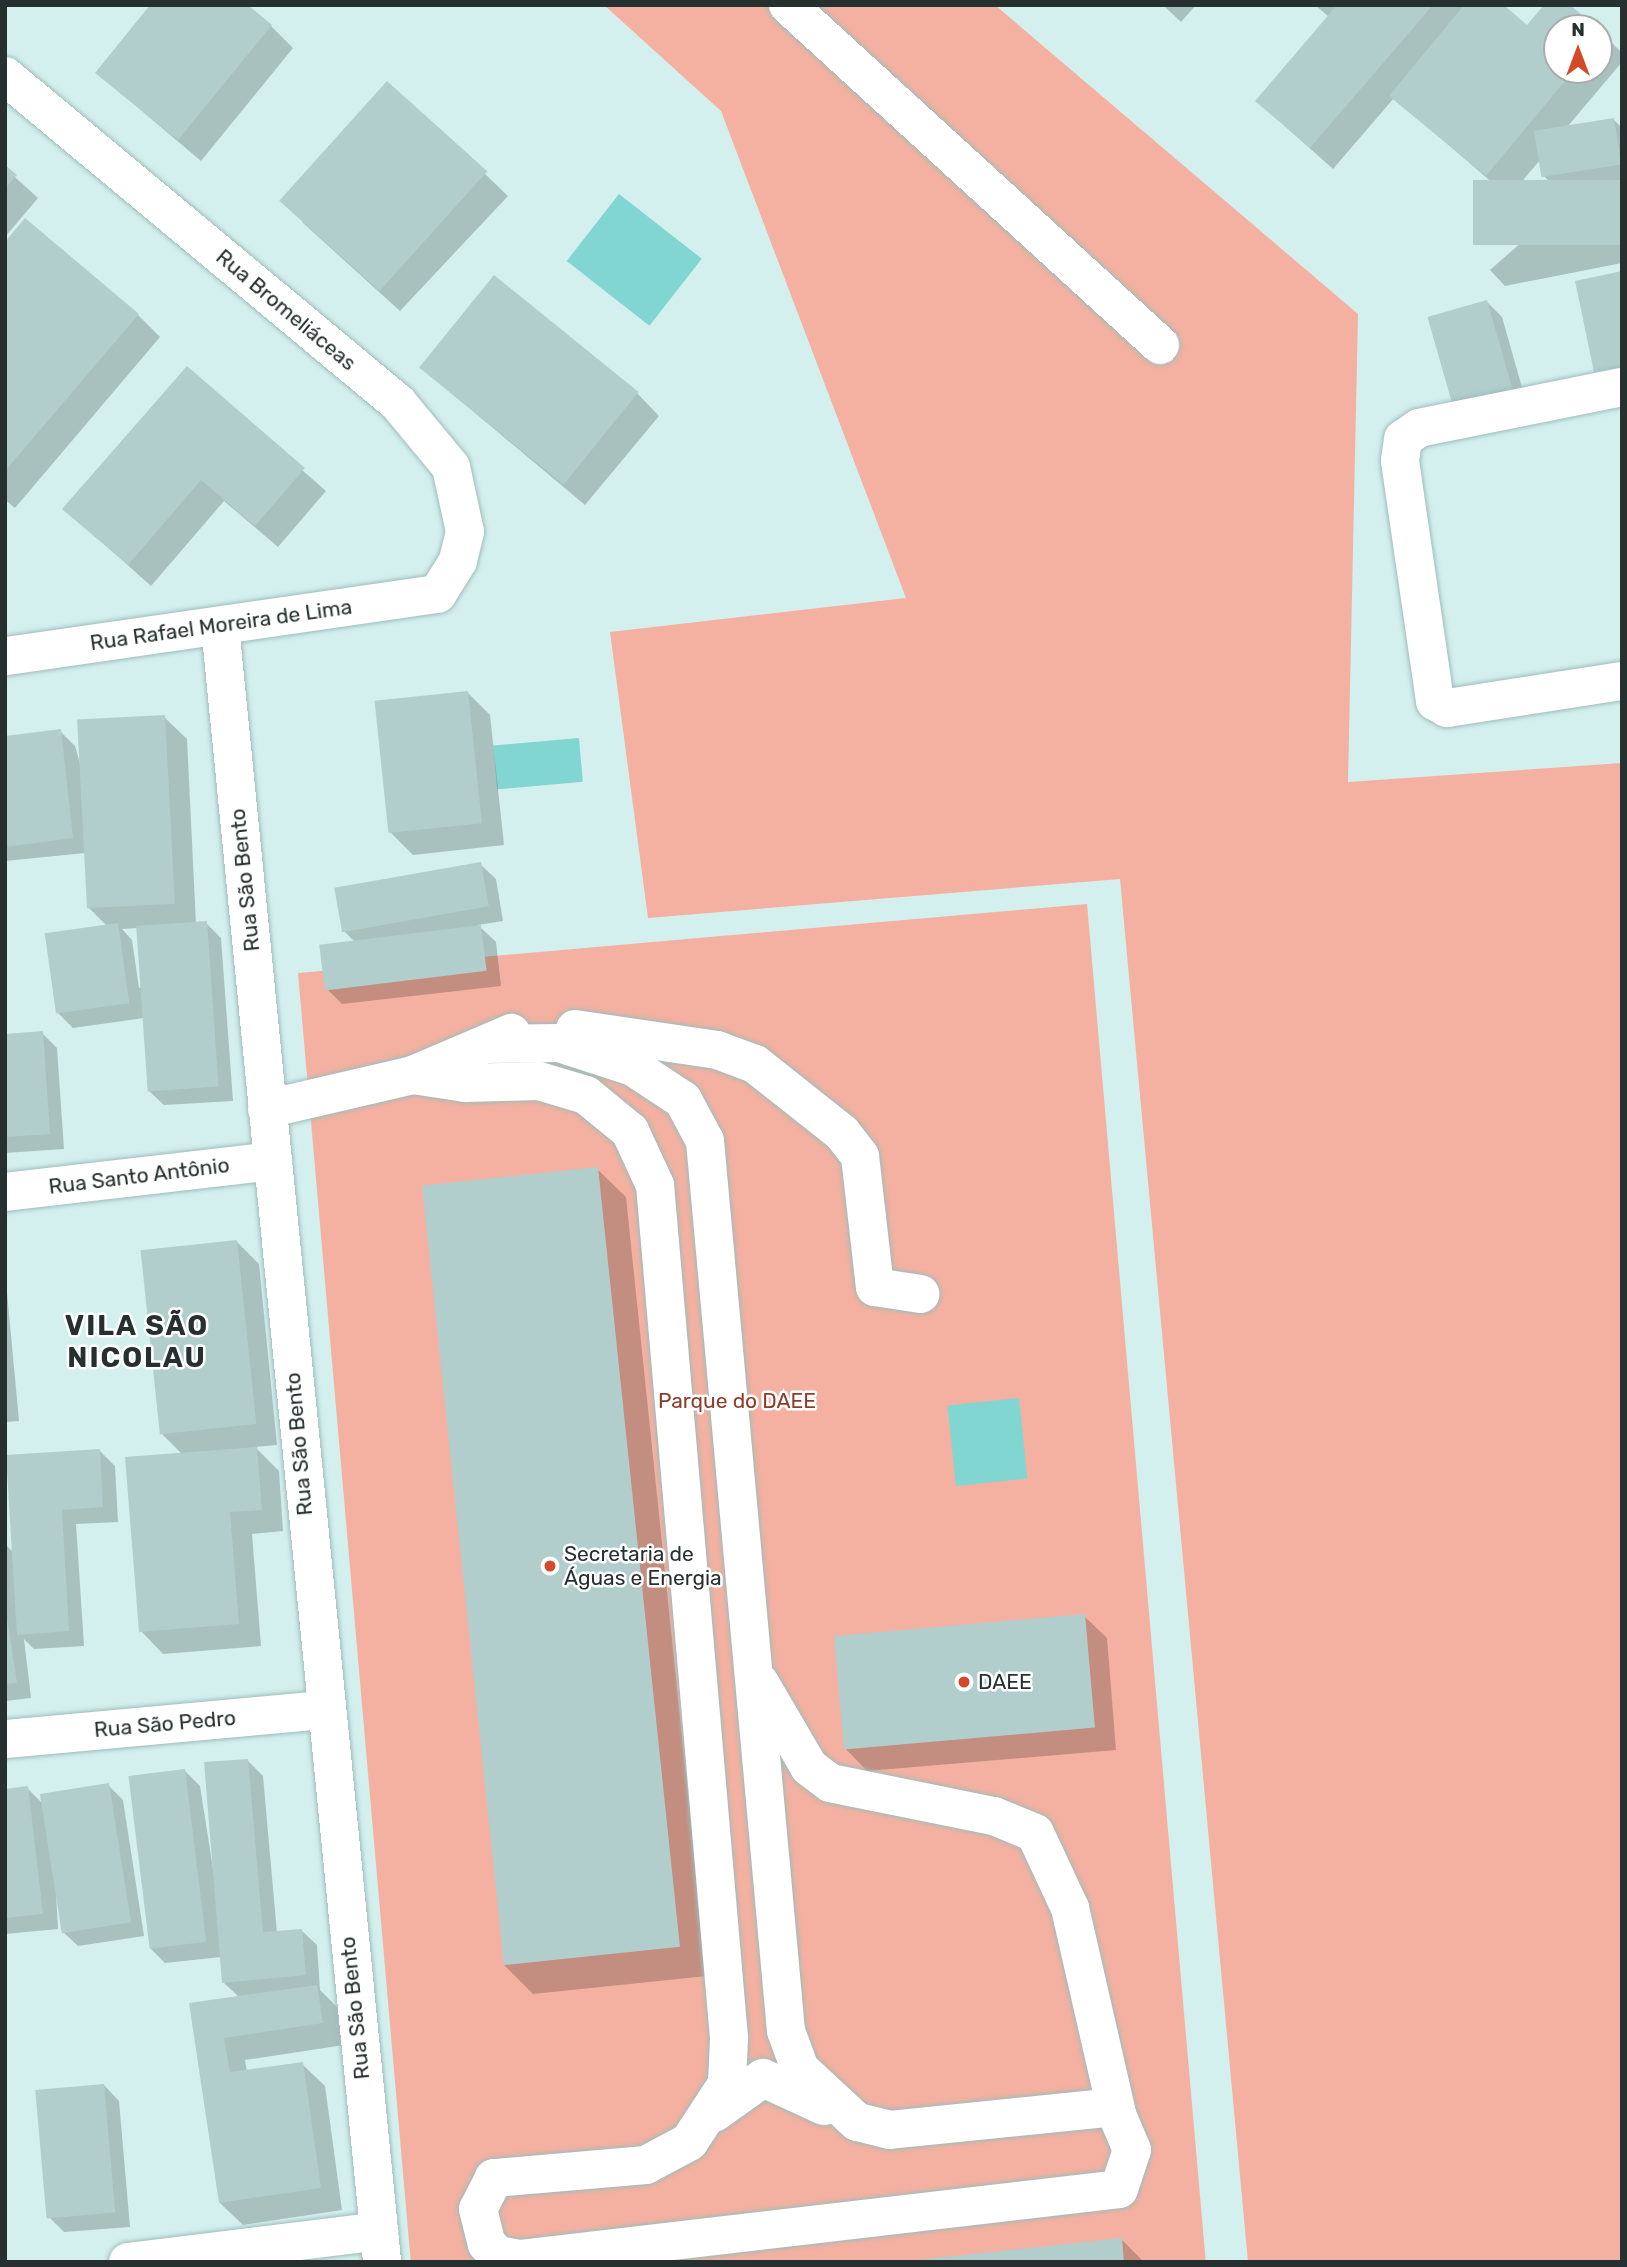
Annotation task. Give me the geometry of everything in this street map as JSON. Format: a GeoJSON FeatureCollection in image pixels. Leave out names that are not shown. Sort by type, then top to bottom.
{"type":"FeatureCollection","features":[{"type":"Feature","properties":{"kind":"street"},"geometry":{"type":"LineString","coordinates":[[788,5],[1160,345]]}},
{"type":"Feature","properties":{"kind":"street","name":"Rua Bromeliáceas"},"geometry":{"type":"LineString","coordinates":[[5,76],[428,433],[451,467],[463,501],[458,561],[437,594]]}},
{"type":"Feature","properties":{"kind":"street"},"geometry":{"type":"LineString","coordinates":[[1622,387],[1419,428],[1403,439],[1400,461],[1435,701],[1447,708],[1622,681]]}},
{"type":"Feature","properties":{"kind":"street","name":"Rua Rafael Moreira de Lima"},"geometry":{"type":"LineString","coordinates":[[5,656],[437,594]]}},
{"type":"Feature","properties":{"kind":"street","name":"Rua São Bento"},"geometry":{"type":"LineString","coordinates":[[220,626],[324,1710],[380,2246]]}},
{"type":"Feature","properties":{"kind":"street"},"geometry":{"type":"LineString","coordinates":[[267,1109],[413,1074],[519,1031],[588,1030],[717,1049],[755,1064],[842,1133],[860,1156],[874,1286],[920,1294]]}},
{"type":"Feature","properties":{"kind":"street"},"geometry":{"type":"LineString","coordinates":[[465,1083],[488,1044]]}},
{"type":"Feature","properties":{"kind":"street"},"geometry":{"type":"LineString","coordinates":[[488,1044],[559,1044],[633,1067],[683,1100],[705,1141],[786,2031],[807,2079],[857,2122]]}},
{"type":"Feature","properties":{"kind":"street"},"geometry":{"type":"LineString","coordinates":[[413,1074],[465,1083],[539,1081],[586,1095],[630,1131],[654,1185],[729,2038],[727,2084],[714,2113]]}},
{"type":"Feature","properties":{"kind":"street","name":"Rua Santo Antônio"},"geometry":{"type":"LineString","coordinates":[[5,1192],[273,1161]]}},
{"type":"Feature","properties":{"kind":"street"},"geometry":{"type":"LineString","coordinates":[[752,1669],[803,1758],[830,1783],[1019,1822],[1035,1833],[1070,1908],[1117,2114],[1132,2162],[1119,2189],[1106,2195],[519,2259],[498,2255],[487,2244],[478,2209],[494,2178],[655,2162],[679,2151],[714,2113],[763,2078],[857,2122],[906,2131],[1084,2105],[1117,2114]]}},
{"type":"Feature","properties":{"kind":"street","name":"Rua São Pedro"},"geometry":{"type":"LineString","coordinates":[[5,1738],[324,1710]]}},
{"type":"Feature","properties":{"kind":"street"},"geometry":{"type":"LineString","coordinates":[[729,2038],[750,2061],[764,2062],[780,2055],[786,2031]]}},
{"type":"Feature","properties":{"kind":"street"},"geometry":{"type":"LineString","coordinates":[[128,2262],[380,2246]]}},
{"type":"Feature","properties":{"kind":"green space"},"geometry":{"type":"Polygon","coordinates":[[[604,5],[995,5],[1358,314],[1348,782],[1622,763],[1622,2262],[1248,2262],[1120,879],[648,918],[610,632],[906,598],[721,111],[604,5]]]}},
{"type":"Feature","properties":{"kind":"green space","name":"Parque do DAEE"},"geometry":{"type":"Polygon","coordinates":[[[1087,904],[1206,2262],[411,2262],[298,973],[1087,904]]]}},
{"type":"Feature","properties":{"kind":"water"},"geometry":{"type":"Polygon","coordinates":[[[619,194],[702,259],[649,326],[567,261],[619,194]]]}},
{"type":"Feature","properties":{"kind":"water"},"geometry":{"type":"Polygon","coordinates":[[[579,738],[583,782],[497,789],[493,745],[579,738]]]}},
{"type":"Feature","properties":{"kind":"water"},"geometry":{"type":"Polygon","coordinates":[[[1019,1398],[1027,1479],[956,1486],[947,1406],[1019,1398]]]}},
{"type":"Feature","properties":{"kind":"building"},"geometry":{"type":"Polygon","coordinates":[[[150,5],[248,5],[272,25],[178,140],[95,73],[150,5]]]}},
{"type":"Feature","properties":{"kind":"building"},"geometry":{"type":"Polygon","coordinates":[[[1337,5],[1433,5],[1310,148],[1255,101],[1337,5]]]}},
{"type":"Feature","properties":{"kind":"building"},"geometry":{"type":"Polygon","coordinates":[[[1464,5],[1504,5],[1527,25],[1544,5],[1570,5],[1581,14],[1543,14],[1543,84],[1562,84],[1486,176],[1389,96],[1464,5]]]}},
{"type":"Feature","properties":{"kind":"building"},"geometry":{"type":"Polygon","coordinates":[[[387,81],[487,171],[380,291],[279,201],[387,81]]]}},
{"type":"Feature","properties":{"kind":"building"},"geometry":{"type":"Polygon","coordinates":[[[1614,118],[1621,164],[1541,177],[1534,131],[1614,118]]]}},
{"type":"Feature","properties":{"kind":"building"},"geometry":{"type":"Polygon","coordinates":[[[5,165],[17,175],[5,188],[5,165]]]}},
{"type":"Feature","properties":{"kind":"building"},"geometry":{"type":"Polygon","coordinates":[[[1473,180],[1622,180],[1622,245],[1473,245],[1473,180]]]}},
{"type":"Feature","properties":{"kind":"building"},"geometry":{"type":"Polygon","coordinates":[[[25,218],[139,314],[5,471],[5,242],[25,218]]]}},
{"type":"Feature","properties":{"kind":"building"},"geometry":{"type":"Polygon","coordinates":[[[1622,271],[1622,367],[1594,372],[1575,281],[1622,271]]]}},
{"type":"Feature","properties":{"kind":"building"},"geometry":{"type":"Polygon","coordinates":[[[494,275],[639,392],[564,485],[419,367],[494,275]]]}},
{"type":"Feature","properties":{"kind":"building"},"geometry":{"type":"Polygon","coordinates":[[[1487,300],[1513,390],[1453,407],[1427,317],[1487,300]]]}},
{"type":"Feature","properties":{"kind":"building"},"geometry":{"type":"Polygon","coordinates":[[[187,366],[305,468],[255,526],[201,480],[128,565],[62,509],[187,366]]]}},
{"type":"Feature","properties":{"kind":"building"},"geometry":{"type":"Polygon","coordinates":[[[468,691],[482,823],[388,833],[375,701],[468,691]]]}},
{"type":"Feature","properties":{"kind":"building"},"geometry":{"type":"Polygon","coordinates":[[[165,715],[175,904],[87,908],[77,720],[165,715]]]}},
{"type":"Feature","properties":{"kind":"building"},"geometry":{"type":"Polygon","coordinates":[[[61,729],[73,838],[5,847],[5,736],[61,729]]]}},
{"type":"Feature","properties":{"kind":"building"},"geometry":{"type":"Polygon","coordinates":[[[481,862],[489,906],[342,932],[334,888],[481,862]]]}},
{"type":"Feature","properties":{"kind":"building"},"geometry":{"type":"Polygon","coordinates":[[[207,921],[219,1087],[148,1092],[136,926],[207,921]]]}},
{"type":"Feature","properties":{"kind":"building"},"geometry":{"type":"Polygon","coordinates":[[[118,923],[129,1003],[56,1014],[45,933],[118,923]]]}},
{"type":"Feature","properties":{"kind":"building"},"geometry":{"type":"Polygon","coordinates":[[[481,925],[487,971],[325,991],[319,945],[481,925]]]}},
{"type":"Feature","properties":{"kind":"building"},"geometry":{"type":"Polygon","coordinates":[[[43,1031],[50,1134],[5,1137],[5,1034],[43,1031]]]}},
{"type":"Feature","properties":{"kind":"building","name":"Secretaria de Águas e Energia"},"geometry":{"type":"Polygon","coordinates":[[[598,1167],[680,1947],[504,1965],[422,1186],[598,1167]]]}},
{"type":"Feature","properties":{"kind":"building"},"geometry":{"type":"Polygon","coordinates":[[[237,1240],[256,1424],[160,1434],[141,1250],[237,1240]]]}},
{"type":"Feature","properties":{"kind":"building"},"geometry":{"type":"Polygon","coordinates":[[[257,1447],[262,1510],[230,1512],[239,1624],[139,1632],[125,1457],[257,1447]]]}},
{"type":"Feature","properties":{"kind":"building"},"geometry":{"type":"Polygon","coordinates":[[[100,1449],[103,1507],[62,1510],[69,1631],[17,1635],[6,1455],[100,1449]]]}},
{"type":"Feature","properties":{"kind":"building"},"geometry":{"type":"Polygon","coordinates":[[[5,1604],[17,1683],[5,1684],[5,1604]]]}},
{"type":"Feature","properties":{"kind":"building","name":"DAEE"},"geometry":{"type":"Polygon","coordinates":[[[1085,1614],[1095,1728],[844,1750],[834,1636],[1085,1614]]]}},
{"type":"Feature","properties":{"kind":"building"},"geometry":{"type":"Polygon","coordinates":[[[248,1759],[263,1932],[302,1929],[306,1975],[222,1983],[204,1762],[248,1759]]]}},
{"type":"Feature","properties":{"kind":"building"},"geometry":{"type":"Polygon","coordinates":[[[185,1769],[206,1942],[150,1949],[128,1776],[185,1769]]]}},
{"type":"Feature","properties":{"kind":"building"},"geometry":{"type":"Polygon","coordinates":[[[109,1783],[131,1922],[62,1933],[40,1794],[109,1783]]]}},
{"type":"Feature","properties":{"kind":"building"},"geometry":{"type":"Polygon","coordinates":[[[28,1786],[43,1914],[5,1918],[5,1789],[28,1786]]]}},
{"type":"Feature","properties":{"kind":"building"},"geometry":{"type":"Polygon","coordinates":[[[317,1985],[323,2023],[224,2038],[230,2072],[303,2062],[321,2188],[219,2203],[189,2003],[317,1985]]]}},
{"type":"Feature","properties":{"kind":"building"},"geometry":{"type":"Polygon","coordinates":[[[104,2084],[115,2213],[47,2219],[35,2090],[104,2084]]]}},
{"type":"Feature","properties":{"kind":"building"},"geometry":{"type":"Polygon","coordinates":[[[1122,2238],[1124,2262],[917,2260],[1122,2238]]]}},
{"type":"Feature","properties":{"kind":"place","name":"Secretaria de Águas e Energia"},"geometry":{"type":"Point","coordinates":[550,1566]}},
{"type":"Feature","properties":{"kind":"place","name":"DAEE"},"geometry":{"type":"Point","coordinates":[964,1682]}},
{"type":"Feature","properties":{"kind":"district","name":"VILA SÃO NICOLAU"},"geometry":{"type":"Point","coordinates":[137,1342]}}]}
